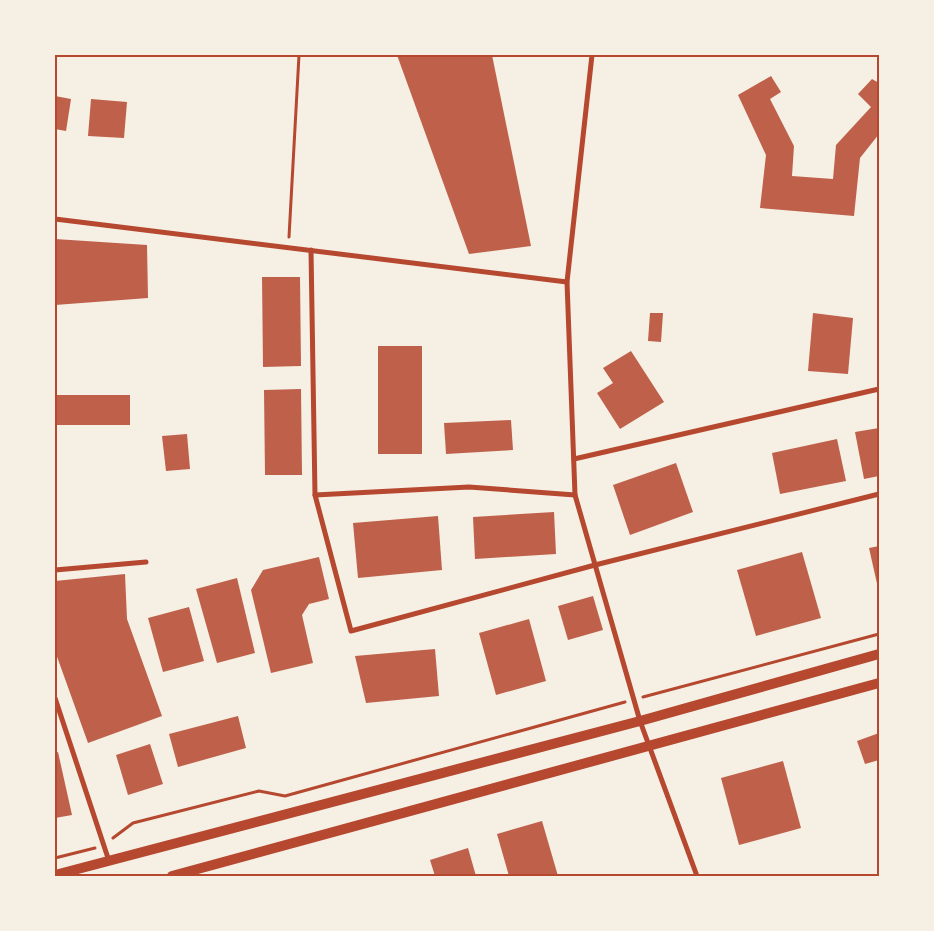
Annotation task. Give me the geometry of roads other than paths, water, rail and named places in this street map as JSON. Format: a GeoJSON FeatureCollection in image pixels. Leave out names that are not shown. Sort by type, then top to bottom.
{"type":"FeatureCollection","features":[{"type":"Feature","properties":{"kind":"main road"},"geometry":{"type":"LineString","coordinates":[[55,875],[640,721],[879,654]]}},
{"type":"Feature","properties":{"kind":"main road"},"geometry":{"type":"LineString","coordinates":[[172,876],[879,683]]}},
{"type":"Feature","properties":{"kind":"street"},"geometry":{"type":"LineString","coordinates":[[592,55],[567,282],[575,495],[640,721],[697,876]]}},
{"type":"Feature","properties":{"kind":"street"},"geometry":{"type":"LineString","coordinates":[[55,219],[567,282]]}},
{"type":"Feature","properties":{"kind":"street"},"geometry":{"type":"LineString","coordinates":[[311,250],[315,495],[351,631],[595,565],[879,494]]}},
{"type":"Feature","properties":{"kind":"street"},"geometry":{"type":"LineString","coordinates":[[574,459],[879,389]]}},
{"type":"Feature","properties":{"kind":"street"},"geometry":{"type":"LineString","coordinates":[[315,495],[469,487],[575,495]]}},
{"type":"Feature","properties":{"kind":"street"},"geometry":{"type":"LineString","coordinates":[[55,570],[146,562]]}},
{"type":"Feature","properties":{"kind":"street"},"geometry":{"type":"LineString","coordinates":[[55,698],[109,861]]}},
{"type":"Feature","properties":{"kind":"street"},"geometry":{"type":"LineString","coordinates":[[55,717],[61,715]]}}]}
